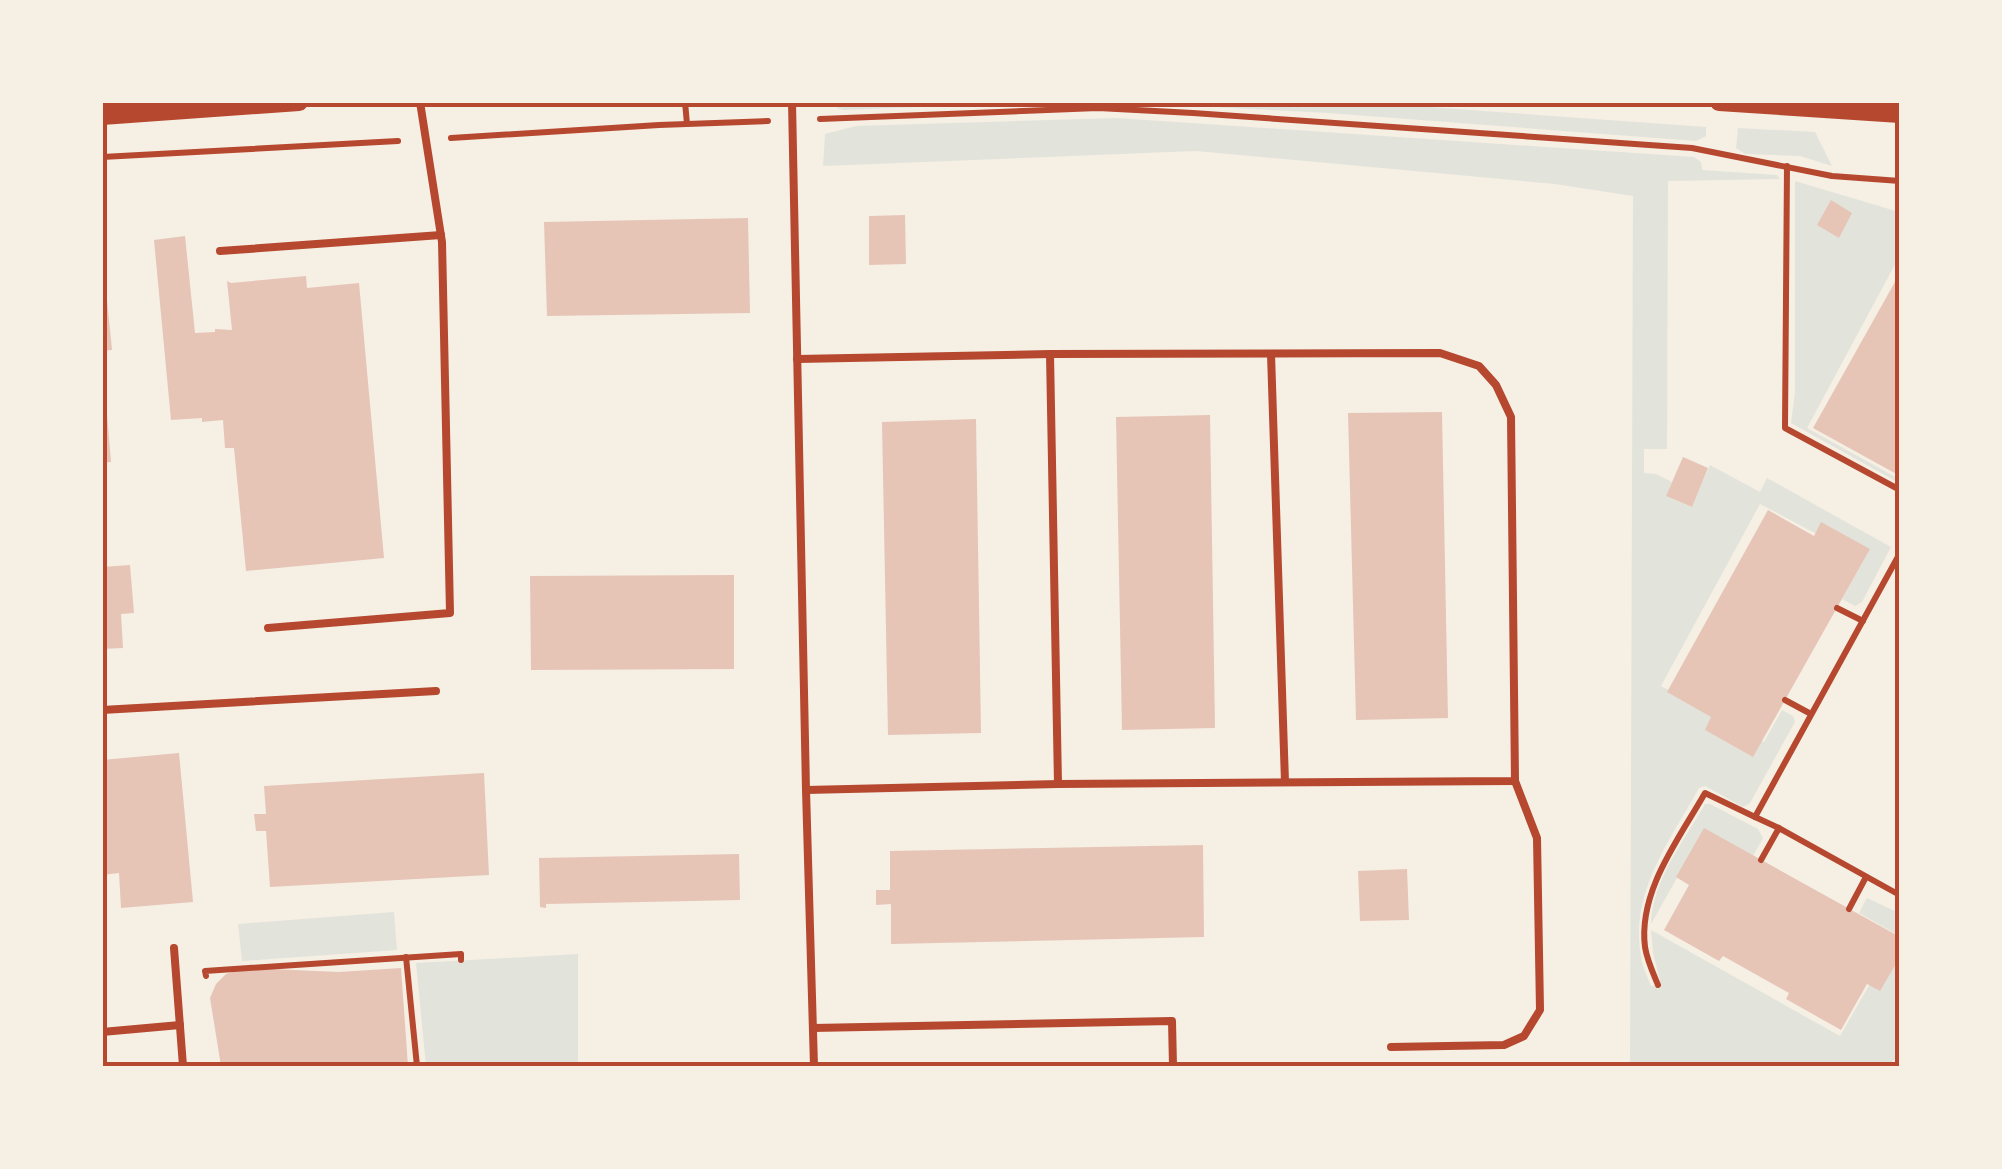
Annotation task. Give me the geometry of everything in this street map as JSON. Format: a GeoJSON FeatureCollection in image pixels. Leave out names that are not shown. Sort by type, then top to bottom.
{"type":"FeatureCollection","features":[{"type":"Feature","properties":{"kind":"street"},"geometry":{"type":"LineString","coordinates":[[102,116],[299,102]]}},
{"type":"Feature","properties":{"kind":"street"},"geometry":{"type":"LineString","coordinates":[[1719,102],[1900,114]]}},
{"type":"Feature","properties":{"kind":"lane"},"geometry":{"type":"LineString","coordinates":[[268,628],[450,613],[441,235],[420,102]]}},
{"type":"Feature","properties":{"kind":"lane"},"geometry":{"type":"LineString","coordinates":[[792,102],[814,1066]]}},
{"type":"Feature","properties":{"kind":"lane"},"geometry":{"type":"LineString","coordinates":[[220,251],[441,235]]}},
{"type":"Feature","properties":{"kind":"lane"},"geometry":{"type":"LineString","coordinates":[[797,359],[1440,353],[1479,366],[1496,384],[1511,417],[1515,781],[1537,838],[1540,1010],[1524,1036],[1504,1045],[1390,1047]]}},
{"type":"Feature","properties":{"kind":"lane"},"geometry":{"type":"LineString","coordinates":[[1050,354],[1058,784]]}},
{"type":"Feature","properties":{"kind":"lane"},"geometry":{"type":"LineString","coordinates":[[1271,354],[1285,782]]}},
{"type":"Feature","properties":{"kind":"lane"},"geometry":{"type":"LineString","coordinates":[[102,710],[436,691]]}},
{"type":"Feature","properties":{"kind":"lane"},"geometry":{"type":"LineString","coordinates":[[806,790],[1515,781]]}},
{"type":"Feature","properties":{"kind":"lane"},"geometry":{"type":"LineString","coordinates":[[174,948],[183,1066]]}},
{"type":"Feature","properties":{"kind":"lane"},"geometry":{"type":"LineString","coordinates":[[813,1028],[1172,1021],[1173,1066]]}},
{"type":"Feature","properties":{"kind":"lane"},"geometry":{"type":"LineString","coordinates":[[102,1032],[180,1025]]}},
{"type":"Feature","properties":{"kind":"path"},"geometry":{"type":"LineString","coordinates":[[686,102],[687,124]]}},
{"type":"Feature","properties":{"kind":"path"},"geometry":{"type":"LineString","coordinates":[[102,157],[687,124],[1098,108],[1692,148],[1832,176],[1898,181]]}},
{"type":"Feature","properties":{"kind":"path"},"geometry":{"type":"LineString","coordinates":[[1787,166],[1786,428],[1900,490]]}},
{"type":"Feature","properties":{"kind":"path"},"geometry":{"type":"LineString","coordinates":[[1754,817],[1900,553]]}},
{"type":"Feature","properties":{"kind":"path"},"geometry":{"type":"LineString","coordinates":[[1837,608],[1863,621]]}},
{"type":"Feature","properties":{"kind":"path"},"geometry":{"type":"LineString","coordinates":[[1785,700],[1811,714]]}},
{"type":"Feature","properties":{"kind":"path"},"geometry":{"type":"LineString","coordinates":[[1658,985],[1645,949],[1645,919],[1655,881],[1706,793],[1779,828],[1896,894],[1900,888]]}},
{"type":"Feature","properties":{"kind":"path"},"geometry":{"type":"LineString","coordinates":[[1761,860],[1779,828]]}},
{"type":"Feature","properties":{"kind":"path"},"geometry":{"type":"LineString","coordinates":[[1850,909],[1866,877]]}},
{"type":"Feature","properties":{"kind":"path"},"geometry":{"type":"LineString","coordinates":[[207,988],[205,970],[461,954],[461,960]]}},
{"type":"Feature","properties":{"kind":"path"},"geometry":{"type":"LineString","coordinates":[[406,957],[417,1066]]}},
{"type":"Feature","properties":{"kind":"shaded area"},"geometry":{"type":"Polygon","coordinates":[[[845,102],[1014,102],[1014,103],[837,108],[845,102]]]}},
{"type":"Feature","properties":{"kind":"shaded area"},"geometry":{"type":"Polygon","coordinates":[[[1140,103],[1373,103],[1706,127],[1706,136],[1696,141],[1140,103]]]}},
{"type":"Feature","properties":{"kind":"shaded area"},"geometry":{"type":"Polygon","coordinates":[[[1117,118],[1694,157],[1701,162],[1702,170],[1777,175],[1780,179],[1668,181],[1667,449],[1644,449],[1644,473],[1672,482],[1666,496],[1691,507],[1710,465],[1760,492],[1767,478],[1891,547],[1862,602],[1855,606],[1842,599],[1864,559],[1760,504],[1661,686],[1764,742],[1782,710],[1793,716],[1795,722],[1750,803],[1743,807],[1705,786],[1699,788],[1665,847],[1647,889],[1641,910],[1641,956],[1651,986],[1661,985],[1651,930],[1840,1036],[1898,935],[1859,913],[1867,898],[1895,911],[1899,908],[1899,1056],[1887,1066],[1630,1066],[1633,196],[1555,184],[1196,151],[823,166],[825,134],[856,126],[1117,118]]]}},
{"type":"Feature","properties":{"kind":"shaded area"},"geometry":{"type":"Polygon","coordinates":[[[1738,128],[1815,132],[1832,166],[1800,156],[1745,154],[1736,148],[1738,128]]]}},
{"type":"Feature","properties":{"kind":"shaded area"},"geometry":{"type":"Polygon","coordinates":[[[1795,181],[1899,212],[1899,257],[1807,428],[1899,479],[1899,483],[1791,423],[1795,392],[1795,181]]]}},
{"type":"Feature","properties":{"kind":"shaded area"},"geometry":{"type":"Polygon","coordinates":[[[1705,804],[1758,829],[1763,838],[1753,856],[1704,830],[1651,924],[1663,877],[1705,804]]]}},
{"type":"Feature","properties":{"kind":"shaded area"},"geometry":{"type":"Polygon","coordinates":[[[394,912],[397,950],[242,961],[238,924],[394,912]]]}},
{"type":"Feature","properties":{"kind":"shaded area"},"geometry":{"type":"Polygon","coordinates":[[[578,954],[578,1066],[426,1066],[416,963],[578,954]]]}},
{"type":"Feature","properties":{"kind":"building"},"geometry":{"type":"Polygon","coordinates":[[[1831,200],[1852,213],[1839,238],[1817,225],[1831,200]]]}},
{"type":"Feature","properties":{"kind":"building"},"geometry":{"type":"Polygon","coordinates":[[[905,215],[906,264],[869,265],[869,216],[905,215]]]}},
{"type":"Feature","properties":{"kind":"building"},"geometry":{"type":"Polygon","coordinates":[[[748,218],[750,313],[547,316],[544,222],[748,218]]]}},
{"type":"Feature","properties":{"kind":"building"},"geometry":{"type":"Polygon","coordinates":[[[185,236],[195,333],[232,330],[227,281],[306,276],[307,288],[359,283],[384,558],[246,571],[234,448],[225,448],[223,420],[171,420],[154,240],[185,236]]]}},
{"type":"Feature","properties":{"kind":"building"},"geometry":{"type":"Polygon","coordinates":[[[1900,273],[1900,476],[1813,428],[1900,273]]]}},
{"type":"Feature","properties":{"kind":"building"},"geometry":{"type":"Polygon","coordinates":[[[102,300],[107,300],[112,350],[102,351],[102,300]]]}},
{"type":"Feature","properties":{"kind":"building"},"geometry":{"type":"Polygon","coordinates":[[[102,390],[111,462],[102,463],[102,390]]]}},
{"type":"Feature","properties":{"kind":"building"},"geometry":{"type":"Polygon","coordinates":[[[1442,412],[1448,718],[1356,720],[1348,413],[1442,412]]]}},
{"type":"Feature","properties":{"kind":"building"},"geometry":{"type":"Polygon","coordinates":[[[1210,415],[1215,728],[1122,730],[1116,417],[1210,415]]]}},
{"type":"Feature","properties":{"kind":"building"},"geometry":{"type":"Polygon","coordinates":[[[976,419],[981,733],[888,735],[882,422],[976,419]]]}},
{"type":"Feature","properties":{"kind":"building"},"geometry":{"type":"Polygon","coordinates":[[[1683,457],[1708,468],[1692,507],[1666,496],[1683,457]]]}},
{"type":"Feature","properties":{"kind":"building"},"geometry":{"type":"Polygon","coordinates":[[[1768,510],[1814,536],[1821,522],[1870,549],[1753,757],[1705,730],[1711,717],[1667,692],[1768,510]]]}},
{"type":"Feature","properties":{"kind":"building"},"geometry":{"type":"Polygon","coordinates":[[[130,565],[134,613],[121,614],[123,648],[102,649],[102,567],[130,565]]]}},
{"type":"Feature","properties":{"kind":"building"},"geometry":{"type":"Polygon","coordinates":[[[734,575],[734,669],[531,670],[530,576],[734,575]]]}},
{"type":"Feature","properties":{"kind":"building"},"geometry":{"type":"Polygon","coordinates":[[[179,753],[193,902],[121,908],[119,873],[102,875],[102,760],[179,753]]]}},
{"type":"Feature","properties":{"kind":"building"},"geometry":{"type":"Polygon","coordinates":[[[484,773],[489,875],[270,887],[266,831],[256,831],[254,814],[266,814],[264,786],[484,773]]]}},
{"type":"Feature","properties":{"kind":"building"},"geometry":{"type":"Polygon","coordinates":[[[1704,828],[1900,937],[1900,957],[1880,991],[1867,984],[1841,1030],[1786,999],[1789,993],[1723,956],[1719,961],[1664,930],[1689,885],[1676,877],[1704,828]]]}},
{"type":"Feature","properties":{"kind":"building"},"geometry":{"type":"Polygon","coordinates":[[[1203,845],[1204,937],[891,944],[891,904],[876,905],[876,890],[890,890],[890,851],[1203,845]]]}},
{"type":"Feature","properties":{"kind":"building"},"geometry":{"type":"Polygon","coordinates":[[[739,854],[740,900],[540,907],[539,858],[739,854]]]}},
{"type":"Feature","properties":{"kind":"building"},"geometry":{"type":"Polygon","coordinates":[[[1407,869],[1409,920],[1360,921],[1358,871],[1407,869]]]}},
{"type":"Feature","properties":{"kind":"building"},"geometry":{"type":"Polygon","coordinates":[[[246,968],[339,972],[401,968],[408,1066],[221,1066],[210,998],[226,974],[246,968]]]}}]}
